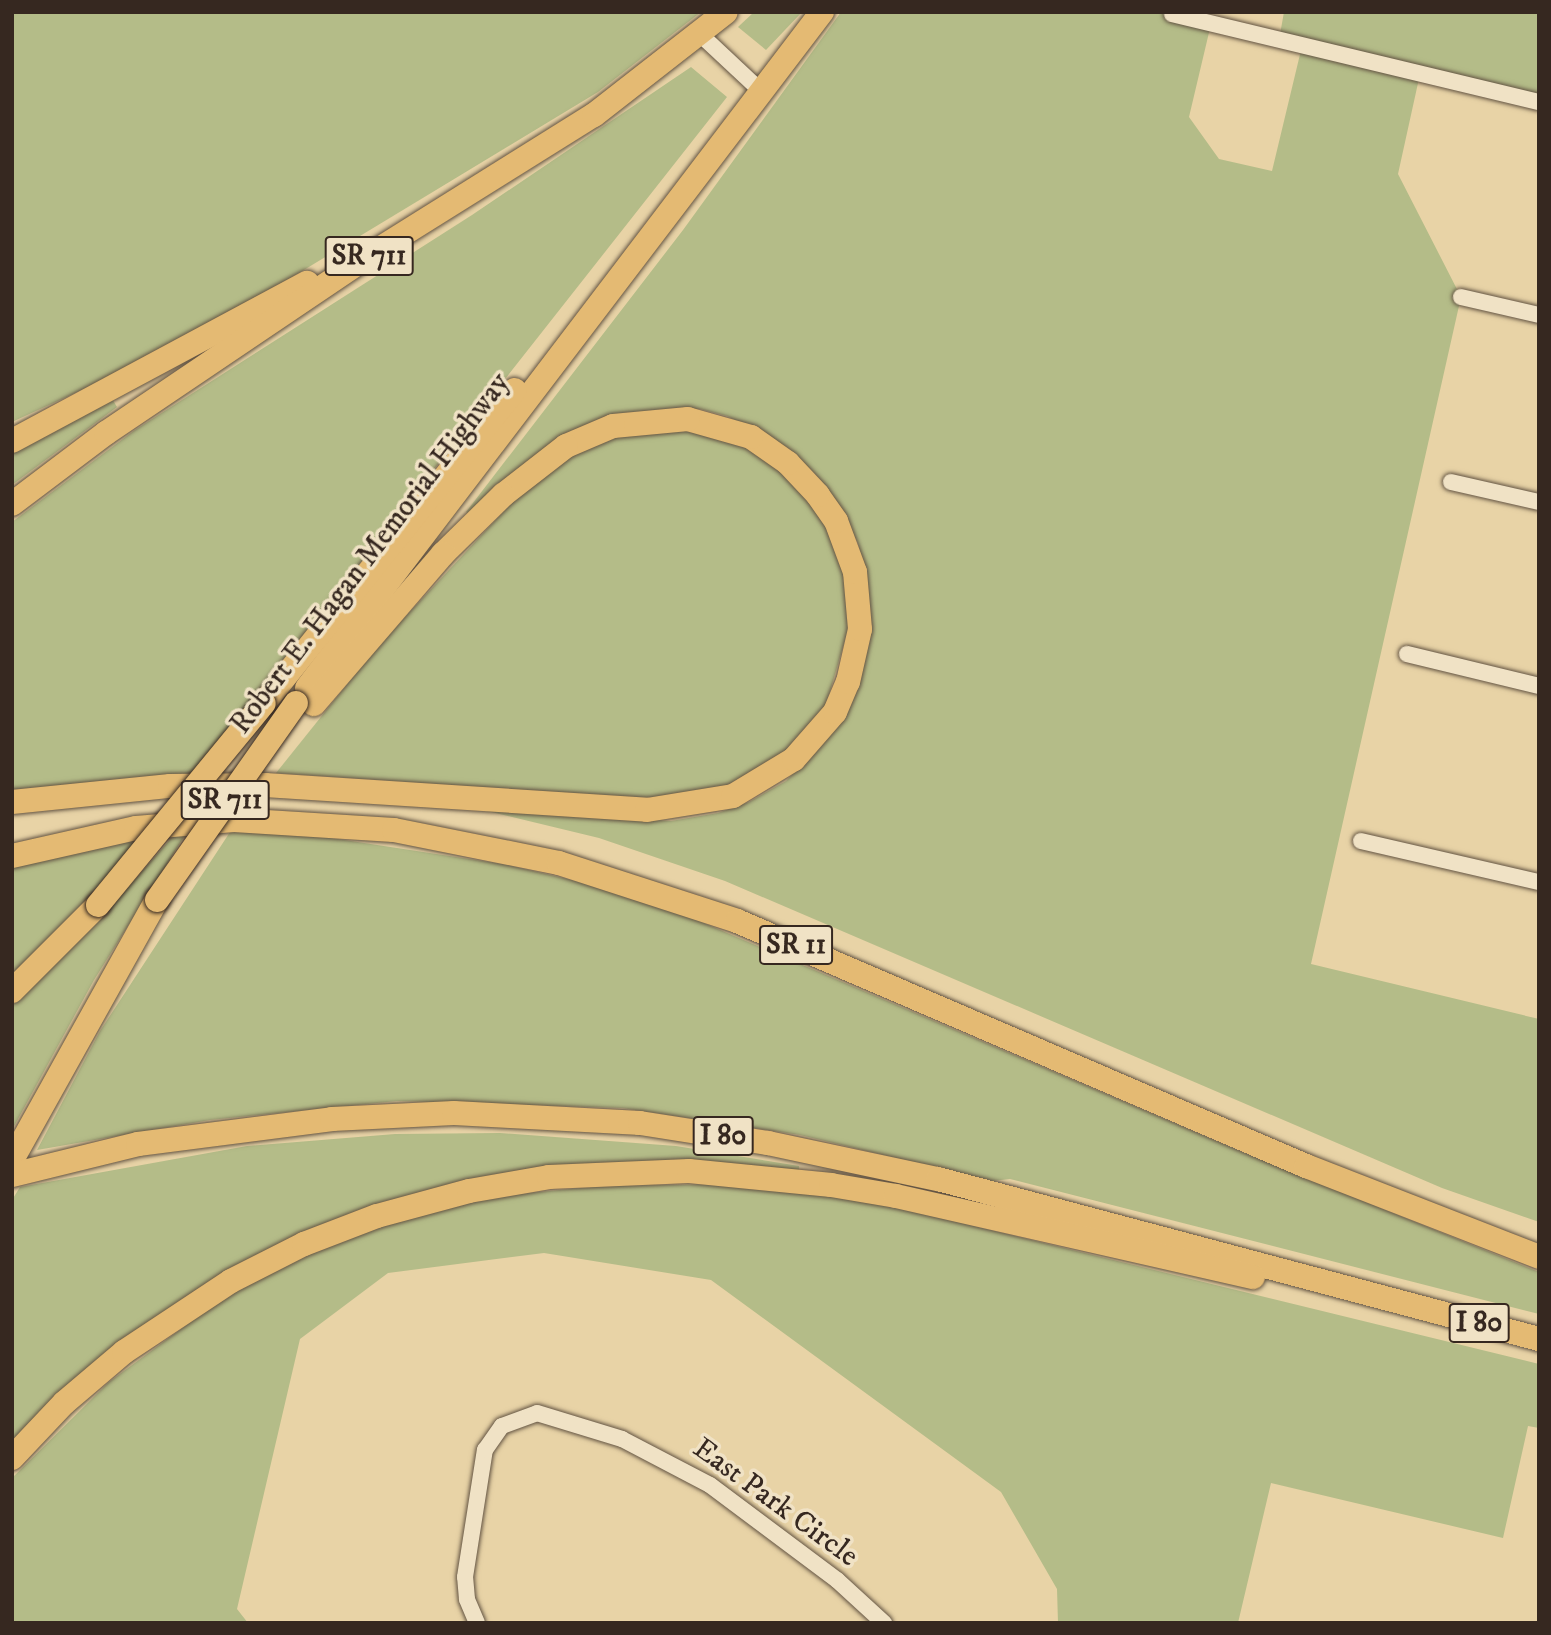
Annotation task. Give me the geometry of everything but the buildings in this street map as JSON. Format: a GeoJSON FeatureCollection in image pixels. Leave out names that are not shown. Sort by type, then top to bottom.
{"type":"FeatureCollection","features":[{"type":"Feature","properties":{"kind":"highway","name":"SR 711"},"geometry":{"type":"LineString","coordinates":[[12,504],[106,433],[369,256],[527,161],[726,12]]}},
{"type":"Feature","properties":{"kind":"highway","name":"Robert E. Hagan Memorial Highway"},"geometry":{"type":"LineString","coordinates":[[12,1160],[38,1109],[157,900],[230,793],[305,703],[822,12]]}},
{"type":"Feature","properties":{"kind":"highway"},"geometry":{"type":"LineString","coordinates":[[12,441],[336,267],[369,256]]}},
{"type":"Feature","properties":{"kind":"highway"},"geometry":{"type":"LineString","coordinates":[[12,991],[98,905],[568,324],[636,258]]}},
{"type":"Feature","properties":{"kind":"highway"},"geometry":{"type":"LineString","coordinates":[[12,802],[170,786],[265,785],[637,810],[677,809],[733,796],[794,759],[835,712],[848,682],[860,629],[855,572],[836,521],[818,495],[775,452],[751,437],[688,419],[613,426],[566,446],[503,495],[443,554],[305,703]]}},
{"type":"Feature","properties":{"kind":"highway"},"geometry":{"type":"LineString","coordinates":[[12,816],[113,804],[267,804],[465,829],[560,848],[666,880],[777,922],[1332,1162],[1539,1241]]}},
{"type":"Feature","properties":{"kind":"highway","name":"SR 11"},"geometry":{"type":"LineString","coordinates":[[12,856],[136,828],[234,820],[394,830],[559,863],[749,926],[1306,1166],[1539,1257]]}},
{"type":"Feature","properties":{"kind":"highway","name":"I 80"},"geometry":{"type":"LineString","coordinates":[[12,1175],[138,1144],[332,1119],[454,1113],[640,1123],[768,1143],[938,1179],[1342,1283],[1419,1308],[1539,1339]]}},
{"type":"Feature","properties":{"kind":"highway"},"geometry":{"type":"LineString","coordinates":[[12,1458],[64,1403],[124,1352],[231,1281],[304,1244],[377,1216],[469,1191],[549,1177],[689,1171],[831,1185],[896,1196],[1338,1297],[1419,1308]]}},
{"type":"Feature","properties":{"kind":"street"},"geometry":{"type":"LineString","coordinates":[[1172,15],[1539,102]]}},
{"type":"Feature","properties":{"kind":"street"},"geometry":{"type":"LineString","coordinates":[[700,34],[762,93]]}},
{"type":"Feature","properties":{"kind":"street"},"geometry":{"type":"LineString","coordinates":[[1461,297],[1539,315]]}},
{"type":"Feature","properties":{"kind":"street"},"geometry":{"type":"LineString","coordinates":[[1451,482],[1539,502]]}},
{"type":"Feature","properties":{"kind":"street"},"geometry":{"type":"LineString","coordinates":[[1407,654],[1539,686]]}},
{"type":"Feature","properties":{"kind":"street"},"geometry":{"type":"LineString","coordinates":[[1361,841],[1539,882]]}},
{"type":"Feature","properties":{"kind":"street","name":"East Park Circle"},"geometry":{"type":"LineString","coordinates":[[477,1623],[466,1588],[470,1540],[485,1451],[491,1438],[514,1418],[552,1415],[622,1439],[710,1485],[838,1580],[884,1623]]}},
{"type":"Feature","properties":{"kind":"green space"},"geometry":{"type":"Polygon","coordinates":[[[12,12],[701,12],[598,92],[284,282],[97,383],[12,422],[12,12]]]}},
{"type":"Feature","properties":{"kind":"green space"},"geometry":{"type":"Polygon","coordinates":[[[754,12],[802,12],[766,50],[738,27],[754,12]]]}},
{"type":"Feature","properties":{"kind":"green space"},"geometry":{"type":"Polygon","coordinates":[[[841,12],[1190,12],[1211,24],[1189,117],[1219,159],[1272,171],[1302,46],[1279,40],[1284,12],[1539,12],[1539,102],[1420,74],[1398,174],[1461,297],[1311,964],[1539,1019],[1539,1222],[1442,1188],[725,881],[599,838],[483,810],[671,821],[718,813],[749,802],[786,781],[814,752],[867,583],[858,543],[838,504],[814,473],[780,443],[727,416],[700,409],[653,411],[470,514],[466,512],[683,230],[841,12]]]}},
{"type":"Feature","properties":{"kind":"green space"},"geometry":{"type":"Polygon","coordinates":[[[691,67],[727,97],[195,773],[12,790],[12,522],[135,430],[472,215],[691,67]]]}},
{"type":"Feature","properties":{"kind":"green space"},"geometry":{"type":"Polygon","coordinates":[[[111,397],[117,407],[12,485],[12,449],[111,397]]]}},
{"type":"Feature","properties":{"kind":"green space"},"geometry":{"type":"Polygon","coordinates":[[[657,429],[692,431],[748,449],[785,472],[810,500],[833,538],[843,565],[850,623],[826,705],[792,749],[748,778],[699,796],[652,799],[276,773],[377,647],[520,494],[560,462],[619,435],[657,429]]]}},
{"type":"Feature","properties":{"kind":"green space"},"geometry":{"type":"Polygon","coordinates":[[[230,832],[305,834],[502,864],[585,883],[692,918],[1249,1155],[1539,1272],[1539,1314],[1010,1179],[992,1181],[800,1135],[622,1108],[397,1101],[210,1120],[37,1150],[100,1031],[230,832]]]}},
{"type":"Feature","properties":{"kind":"green space"},"geometry":{"type":"Polygon","coordinates":[[[174,835],[185,835],[94,980],[12,1130],[12,1006],[112,906],[174,835]]]}},
{"type":"Feature","properties":{"kind":"green space"},"geometry":{"type":"Polygon","coordinates":[[[141,839],[60,930],[12,976],[12,867],[141,839]]]}},
{"type":"Feature","properties":{"kind":"green space"},"geometry":{"type":"Polygon","coordinates":[[[500,1133],[676,1146],[799,1166],[799,1173],[649,1165],[309,1233],[12,1446],[12,1200],[20,1187],[247,1146],[395,1134],[500,1133]]]}},
{"type":"Feature","properties":{"kind":"green space"},"geometry":{"type":"Polygon","coordinates":[[[726,1184],[876,1202],[1539,1364],[1539,1428],[1528,1426],[1503,1538],[1271,1483],[1238,1623],[1058,1623],[1057,1589],[1001,1492],[711,1280],[544,1253],[388,1273],[300,1339],[237,1609],[248,1623],[12,1623],[12,1478],[109,1382],[222,1299],[303,1257],[398,1220],[486,1197],[601,1186],[726,1184]]]}}]}
